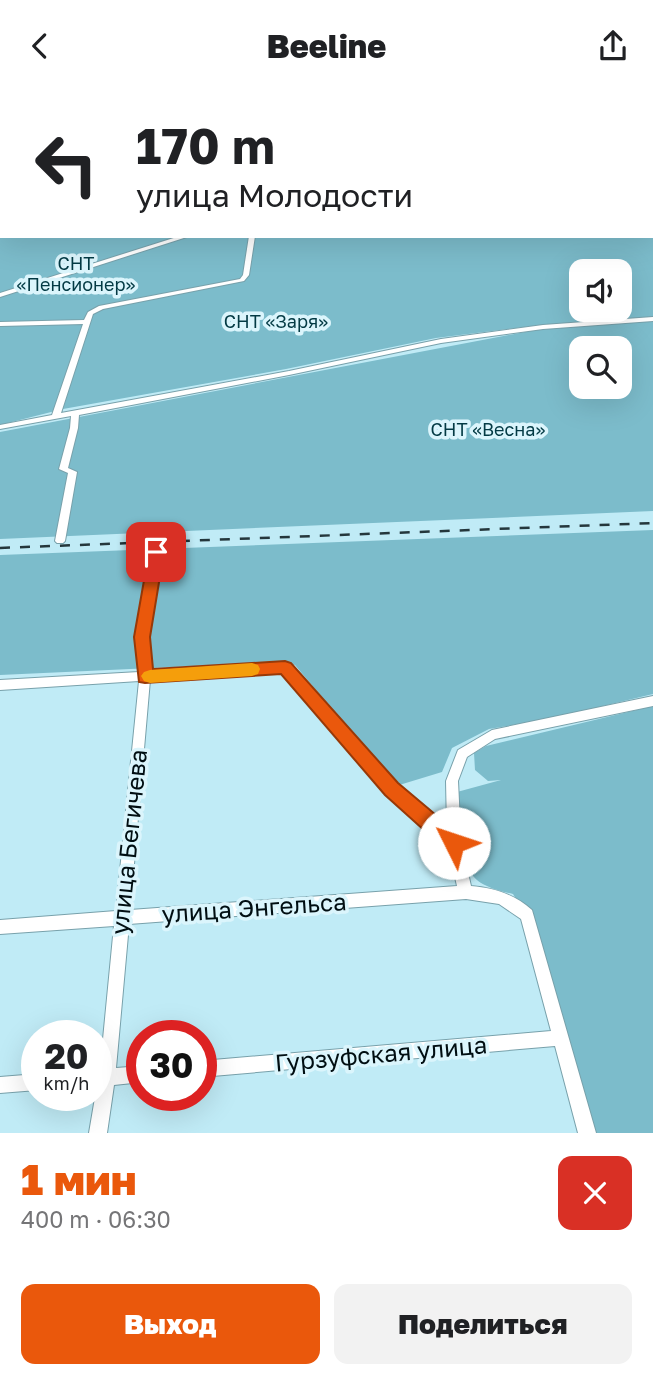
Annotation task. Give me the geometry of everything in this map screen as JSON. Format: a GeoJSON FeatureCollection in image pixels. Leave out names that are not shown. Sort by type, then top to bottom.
{"type":"FeatureCollection","features":[{"type":"Feature","properties":{"kind":"street"},"geometry":{"type":"LineString","coordinates":[[0,295],[181,238]]}},
{"type":"Feature","properties":{"kind":"street"},"geometry":{"type":"LineString","coordinates":[[56,416],[90,313],[102,307],[242,280],[246,275],[252,238]]}},
{"type":"Feature","properties":{"kind":"street"},"geometry":{"type":"LineString","coordinates":[[0,427],[289,373],[441,341],[543,327],[653,319]]}},
{"type":"Feature","properties":{"kind":"street"},"geometry":{"type":"LineString","coordinates":[[0,324],[88,323]]}},
{"type":"Feature","properties":{"kind":"street"},"geometry":{"type":"LineString","coordinates":[[60,541],[73,472],[63,469],[74,428],[75,412]]}},
{"type":"Feature","properties":{"kind":"street","name":"улица Бегичева"},"geometry":{"type":"LineString","coordinates":[[109,1020],[145,677],[142,637],[156,552]]}},
{"type":"Feature","properties":{"kind":"street"},"geometry":{"type":"LineString","coordinates":[[0,685],[285,667],[392,789],[454,843]]}},
{"type":"Feature","properties":{"kind":"street"},"geometry":{"type":"LineString","coordinates":[[466,892],[454,843],[452,781],[462,754],[492,735],[653,701]]}},
{"type":"Feature","properties":{"kind":"street","name":"улица Энгельса"},"geometry":{"type":"LineString","coordinates":[[0,927],[466,892],[494,894],[513,902],[527,915],[587,1133]]}},
{"type":"Feature","properties":{"kind":"street","name":"Гурзуфская улица"},"geometry":{"type":"LineString","coordinates":[[217,1068],[560,1038]]}},
{"type":"Feature","properties":{"kind":"street"},"geometry":{"type":"LineString","coordinates":[[0,1086],[21,1084]]}},
{"type":"Feature","properties":{"kind":"street","name":"улица Бегичева"},"geometry":{"type":"LineString","coordinates":[[98,1133],[100,1111]]}},
{"type":"Feature","properties":{"kind":"green space","name":"СНТ «Заря»"},"geometry":{"type":"Polygon","coordinates":[[[0,238],[653,238],[653,317],[632,318],[632,259],[569,259],[569,322],[583,322],[436,338],[286,369],[63,409],[0,425],[0,238]]]}},
{"type":"Feature","properties":{"kind":"green space","name":"СНТ «Весна»"},"geometry":{"type":"Polygon","coordinates":[[[653,321],[653,511],[0,539],[0,432],[535,330],[653,321]]]}},
{"type":"Feature","properties":{"kind":"green space"},"geometry":{"type":"Polygon","coordinates":[[[653,530],[653,694],[553,718],[489,729],[452,748],[442,772],[396,786],[295,665],[284,662],[0,675],[0,555],[653,530]]]}},
{"type":"Feature","properties":{"kind":"green space"},"geometry":{"type":"Polygon","coordinates":[[[653,706],[653,1133],[583,1133],[532,926],[513,894],[487,886],[476,879],[469,869],[460,845],[457,792],[501,780],[488,781],[475,770],[474,753],[486,746],[653,706]]]}},
{"type":"Feature","properties":{"kind":"railway"},"geometry":{"type":"LineString","coordinates":[[0,548],[653,523]]}},
{"type":"Feature","properties":{"kind":"slow traffic"},"geometry":{"type":"LineString","coordinates":[[150,676],[252,669]]}},
{"type":"Feature","properties":{"kind":"route"},"geometry":{"type":"LineString","coordinates":[[156,552],[142,637],[145,677],[285,667],[392,789],[454,843]]}},
{"type":"Feature","properties":{"kind":"park label","name":"СНТ «Пенсионер»"},"geometry":{"type":"Point","coordinates":[76,274]}}]}
